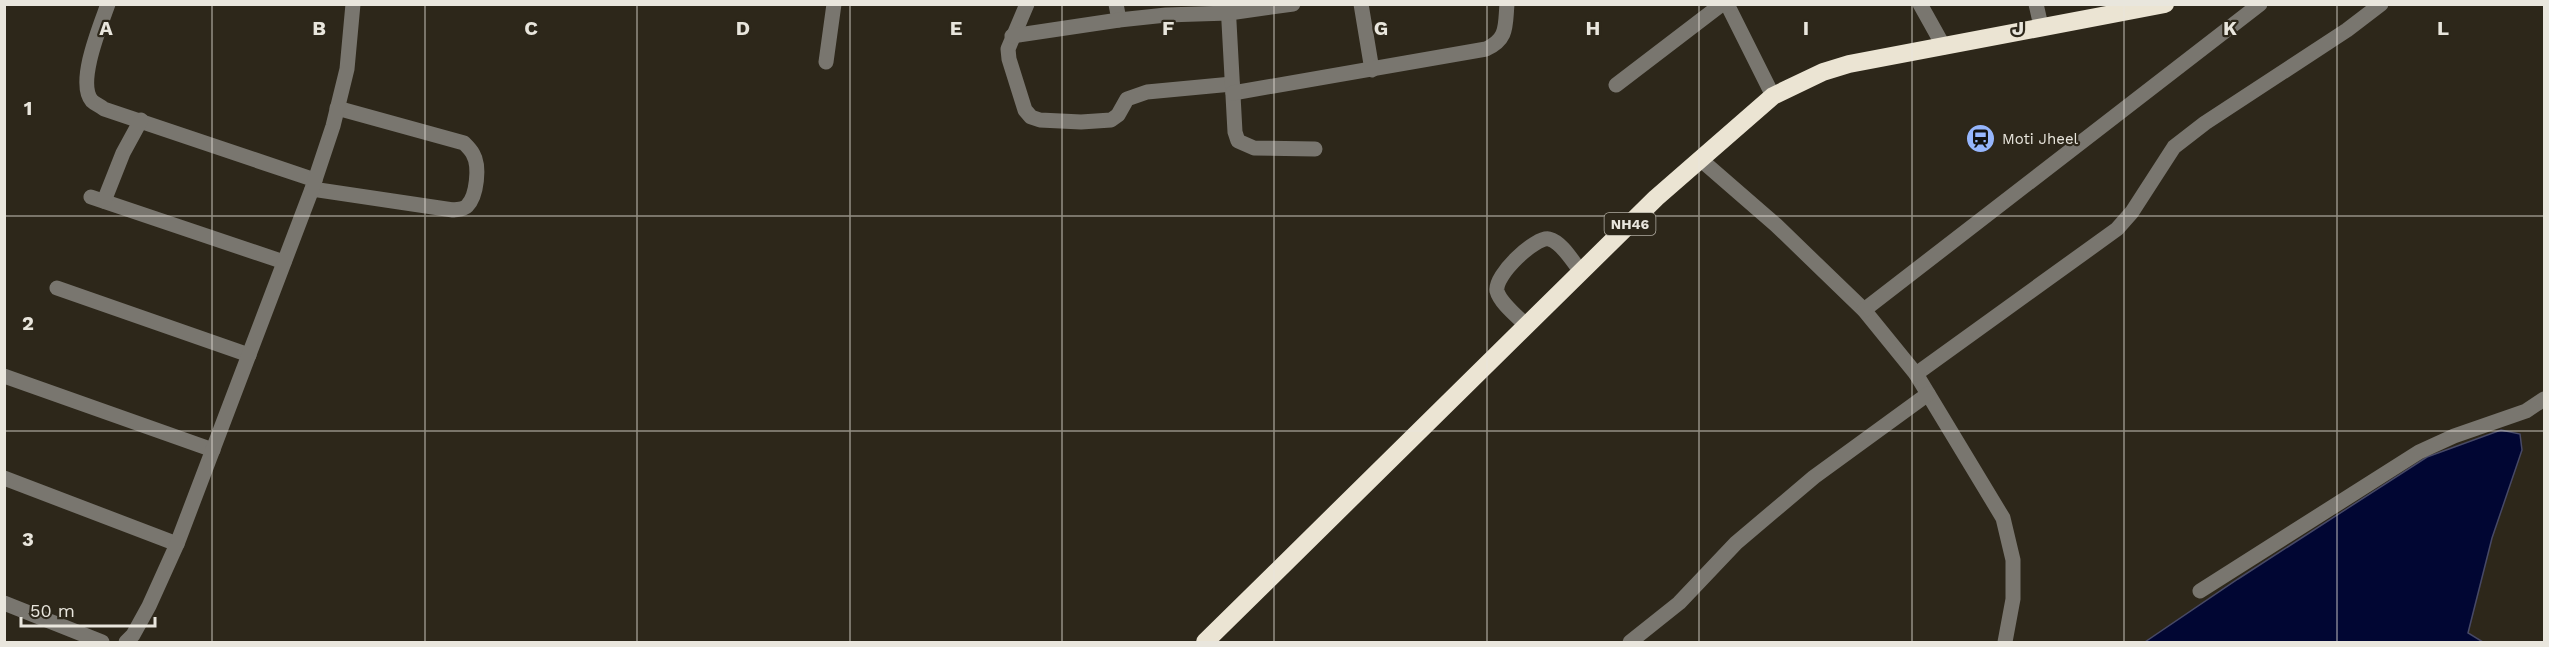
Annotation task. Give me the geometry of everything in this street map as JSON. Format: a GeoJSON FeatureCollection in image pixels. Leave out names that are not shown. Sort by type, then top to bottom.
{"type":"FeatureCollection","features":[{"type":"Feature","properties":{"kind":"highway","name":"NH46"},"geometry":{"type":"LineString","coordinates":[[1205,642],[1656,198],[1773,96],[1823,72],[1849,64],[2165,4]]}},
{"type":"Feature","properties":{"kind":"street"},"geometry":{"type":"LineString","coordinates":[[108,4],[92,50],[87,76],[88,92],[92,101],[104,108],[313,185],[438,209],[463,209],[469,205],[477,165],[474,155],[464,143],[337,108]]}},
{"type":"Feature","properties":{"kind":"street"},"geometry":{"type":"LineString","coordinates":[[126,642],[133,635],[149,606],[177,544],[313,185],[347,69],[353,4]]}},
{"type":"Feature","properties":{"kind":"street"},"geometry":{"type":"LineString","coordinates":[[826,62],[834,4]]}},
{"type":"Feature","properties":{"kind":"street"},"geometry":{"type":"LineString","coordinates":[[1027,4],[1008,50],[1026,110],[1031,117],[1040,120],[1081,122],[1111,120],[1118,115],[1127,99],[1147,92],[1232,88],[1372,70],[1486,49],[1495,45],[1505,31],[1507,4]]}},
{"type":"Feature","properties":{"kind":"street"},"geometry":{"type":"LineString","coordinates":[[1012,36],[1118,12],[1166,15],[1293,4]]}},
{"type":"Feature","properties":{"kind":"street"},"geometry":{"type":"LineString","coordinates":[[1361,4],[1372,70]]}},
{"type":"Feature","properties":{"kind":"street"},"geometry":{"type":"LineString","coordinates":[[1617,84],[1725,4],[1773,96]]}},
{"type":"Feature","properties":{"kind":"street"},"geometry":{"type":"LineString","coordinates":[[1920,4],[1944,47]]}},
{"type":"Feature","properties":{"kind":"street"},"geometry":{"type":"LineString","coordinates":[[2036,4],[2041,26]]}},
{"type":"Feature","properties":{"kind":"street"},"geometry":{"type":"LineString","coordinates":[[1864,309],[2260,4]]}},
{"type":"Feature","properties":{"kind":"street"},"geometry":{"type":"LineString","coordinates":[[1916,374],[2116,229],[2132,212],[2174,147],[2197,129],[2347,30],[2381,4]]}},
{"type":"Feature","properties":{"kind":"street"},"geometry":{"type":"LineString","coordinates":[[1228,9],[1235,132],[1238,141],[1244,145],[1315,150]]}},
{"type":"Feature","properties":{"kind":"street"},"geometry":{"type":"LineString","coordinates":[[141,120],[98,199],[284,262]]}},
{"type":"Feature","properties":{"kind":"street"},"geometry":{"type":"LineString","coordinates":[[1700,159],[1776,225],[1864,309],[1916,374],[2003,518],[2013,560],[2013,599],[2005,642]]}},
{"type":"Feature","properties":{"kind":"street"},"geometry":{"type":"LineString","coordinates":[[1527,326],[1499,296],[1496,288],[1500,275],[1543,239],[1551,239],[1558,245],[1581,272]]}},
{"type":"Feature","properties":{"kind":"street"},"geometry":{"type":"LineString","coordinates":[[57,288],[249,355]]}},
{"type":"Feature","properties":{"kind":"street"},"geometry":{"type":"LineString","coordinates":[[4,376],[213,450]]}},
{"type":"Feature","properties":{"kind":"street"},"geometry":{"type":"LineString","coordinates":[[1630,642],[1678,603],[1736,543],[1814,477],[1928,394]]}},
{"type":"Feature","properties":{"kind":"street"},"geometry":{"type":"LineString","coordinates":[[2200,591],[2419,452],[2454,436],[2526,411],[2544,399]]}},
{"type":"Feature","properties":{"kind":"street"},"geometry":{"type":"LineString","coordinates":[[4,478],[177,544]]}},
{"type":"Feature","properties":{"kind":"street"},"geometry":{"type":"LineString","coordinates":[[4,603],[102,642]]}},
{"type":"Feature","properties":{"kind":"water"},"geometry":{"type":"Polygon","coordinates":[[[2501,430],[2520,434],[2522,450],[2492,538],[2468,633],[2483,642],[2145,642],[2427,457],[2501,430]]]}},
{"type":"Feature","properties":{"kind":"place","name":"Moti Jheel"},"geometry":{"type":"Point","coordinates":[1981,139]}}]}
